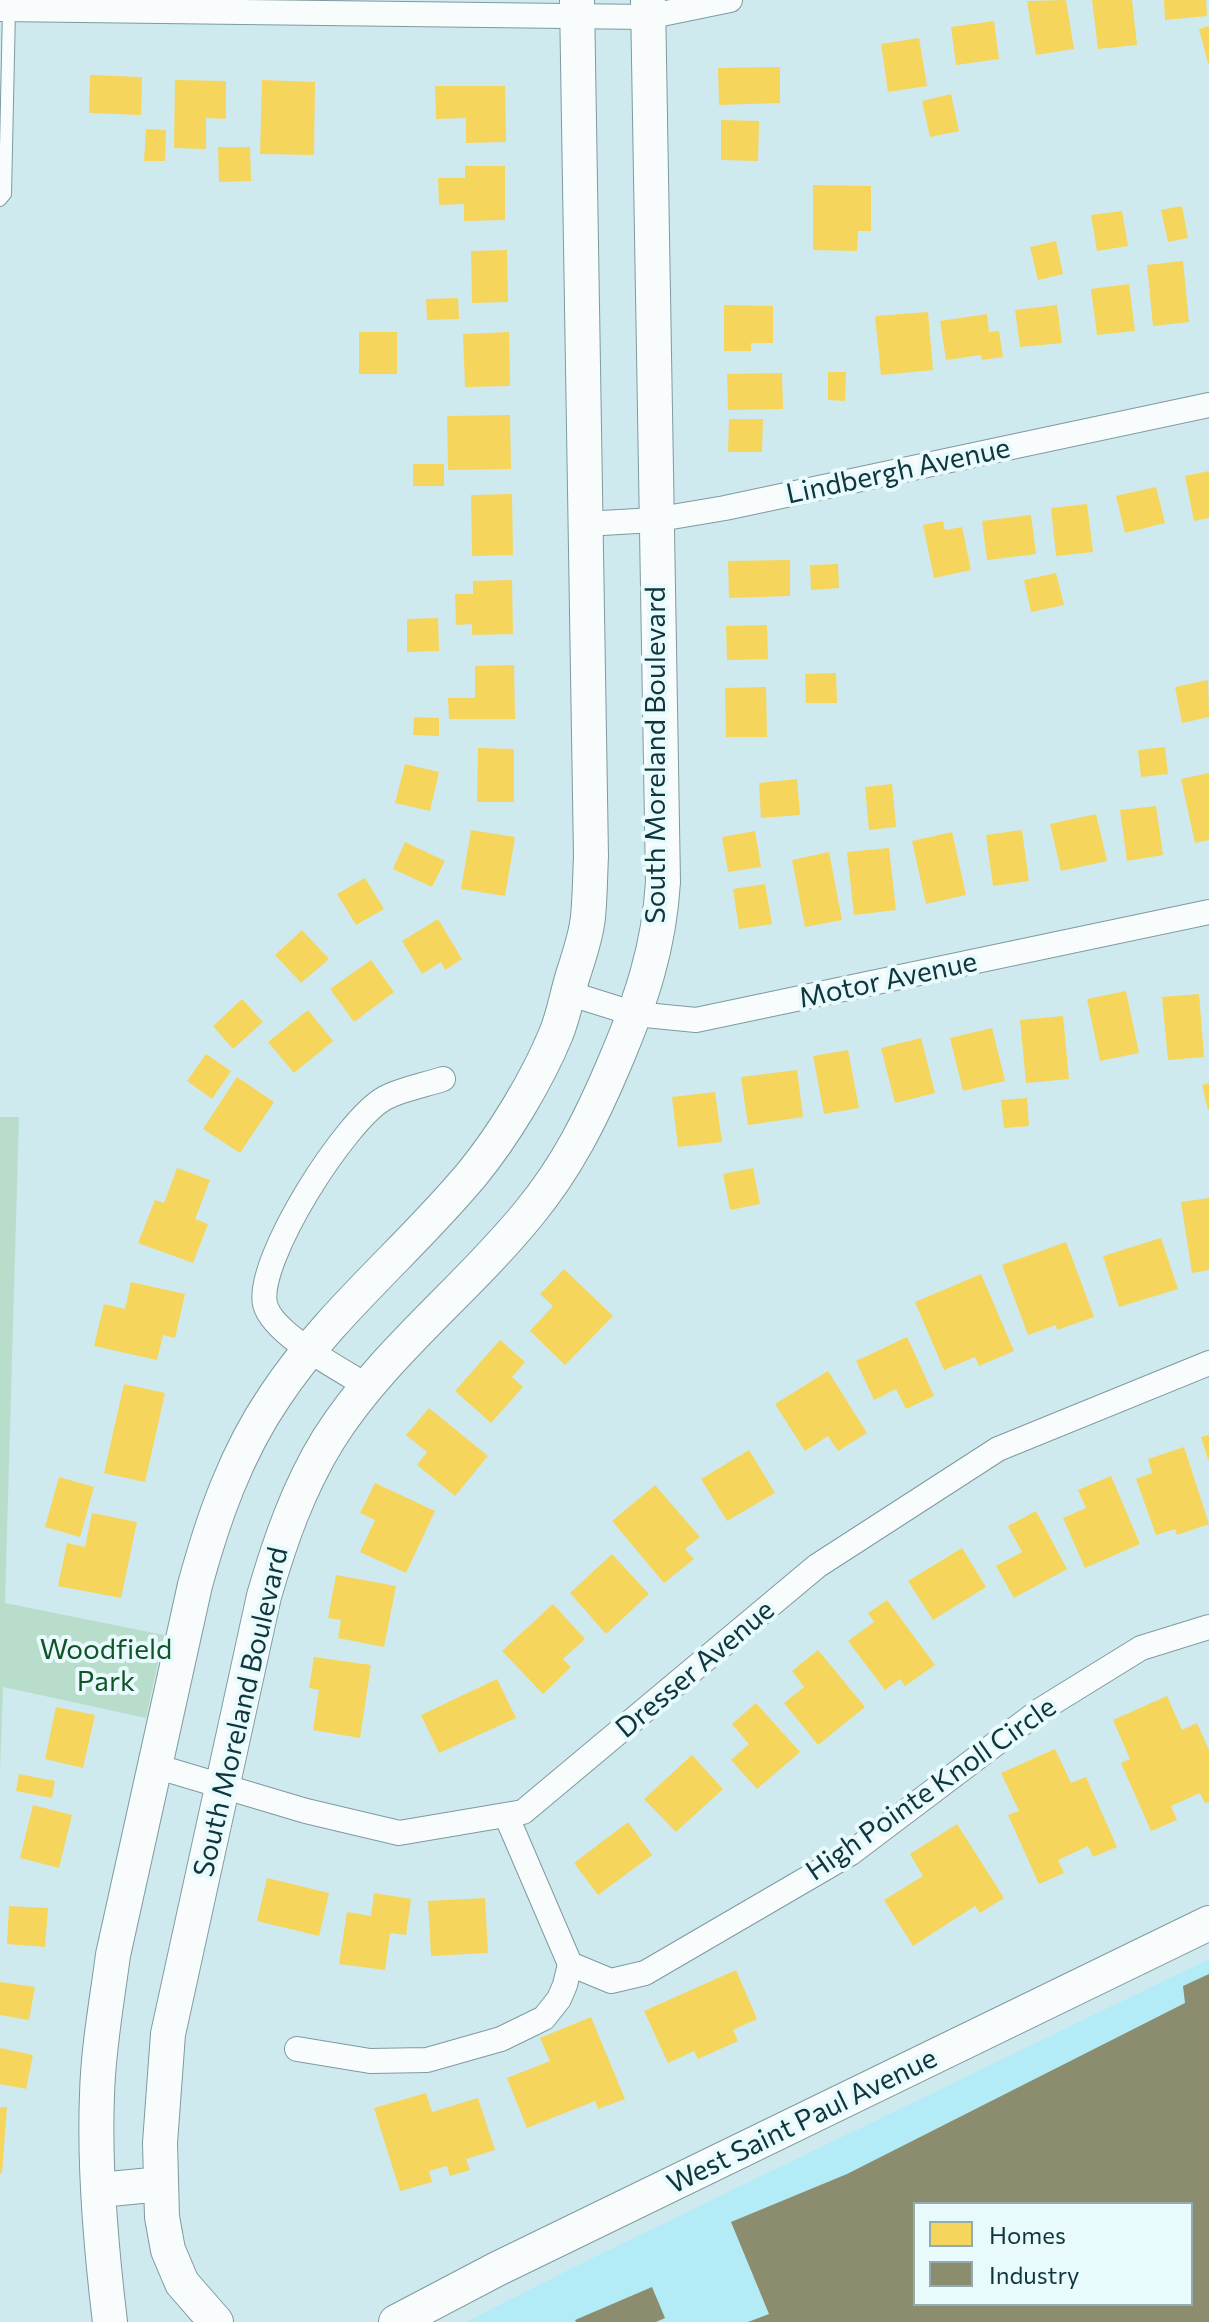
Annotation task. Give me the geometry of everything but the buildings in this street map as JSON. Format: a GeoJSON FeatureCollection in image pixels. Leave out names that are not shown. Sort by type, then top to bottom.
{"type":"FeatureCollection","features":[{"type":"Feature","properties":{"kind":"street"},"geometry":{"type":"LineString","coordinates":[[4,9],[647,8],[730,0]]}},
{"type":"Feature","properties":{"kind":"street"},"geometry":{"type":"LineString","coordinates":[[110,2322],[100,2190],[97,2093],[105,2011],[113,1955],[195,1585],[223,1497],[275,1395],[311,1350],[471,1175],[495,1144],[556,1033],[588,918],[591,856],[577,8]]}},
{"type":"Feature","properties":{"kind":"street","name":"South Moreland Boulevard"},"geometry":{"type":"LineString","coordinates":[[216,2322],[194,2298],[174,2266],[162,2217],[160,2143],[168,2034],[264,1596],[281,1538],[295,1502],[328,1440],[369,1387],[529,1214],[574,1150],[591,1120],[635,1014],[646,984],[661,919],[663,882],[647,8]]}},
{"type":"Feature","properties":{"kind":"street","name":"Lindbergh Avenue"},"geometry":{"type":"LineString","coordinates":[[585,524],[654,520],[725,508],[1209,405]]}},
{"type":"Feature","properties":{"kind":"street","name":"Motor Avenue"},"geometry":{"type":"LineString","coordinates":[[568,993],[635,1014],[696,1020],[1209,912]]}},
{"type":"Feature","properties":{"kind":"street"},"geometry":{"type":"LineString","coordinates":[[369,1387],[278,1326],[265,1304],[271,1267],[282,1238],[314,1180],[359,1120],[384,1098],[443,1079]]}},
{"type":"Feature","properties":{"kind":"street","name":"Dresser Avenue"},"geometry":{"type":"LineString","coordinates":[[155,1766],[306,1811],[399,1833],[523,1812],[817,1566],[998,1449],[1209,1363]]}},
{"type":"Feature","properties":{"kind":"street","name":"High Pointe Knoll Circle"},"geometry":{"type":"LineString","coordinates":[[570,1964],[611,1981],[645,1973],[851,1853],[1039,1711],[1141,1648],[1209,1627]]}},
{"type":"Feature","properties":{"kind":"street"},"geometry":{"type":"LineString","coordinates":[[297,2049],[370,2061],[427,2060],[501,2039],[544,2018],[559,1999],[570,1964],[506,1815]]}},
{"type":"Feature","properties":{"kind":"street","name":"West Saint Paul Avenue"},"geometry":{"type":"LineString","coordinates":[[396,2322],[497,2269],[1209,1923]]}},
{"type":"Feature","properties":{"kind":"street"},"geometry":{"type":"LineString","coordinates":[[100,2190],[161,2184]]}},
{"type":"Feature","properties":{"kind":"street"},"geometry":{"type":"LineString","coordinates":[[106,2288],[133,2322]]}},
{"type":"Feature","properties":{"kind":"lane"},"geometry":{"type":"LineString","coordinates":[[0,200],[5,194],[4,9]]}},
{"type":"Feature","properties":{"kind":"shaded area"},"geometry":{"type":"Polygon","coordinates":[[[1209,1959],[1209,2322],[466,2322],[582,2263],[1209,1959]]]}},
{"type":"Feature","properties":{"kind":"green space","name":"Woodfield Park"},"geometry":{"type":"Polygon","coordinates":[[[0,1117],[19,1117],[5,1603],[164,1635],[146,1718],[3,1687],[0,1773],[0,1117]]]}}]}
